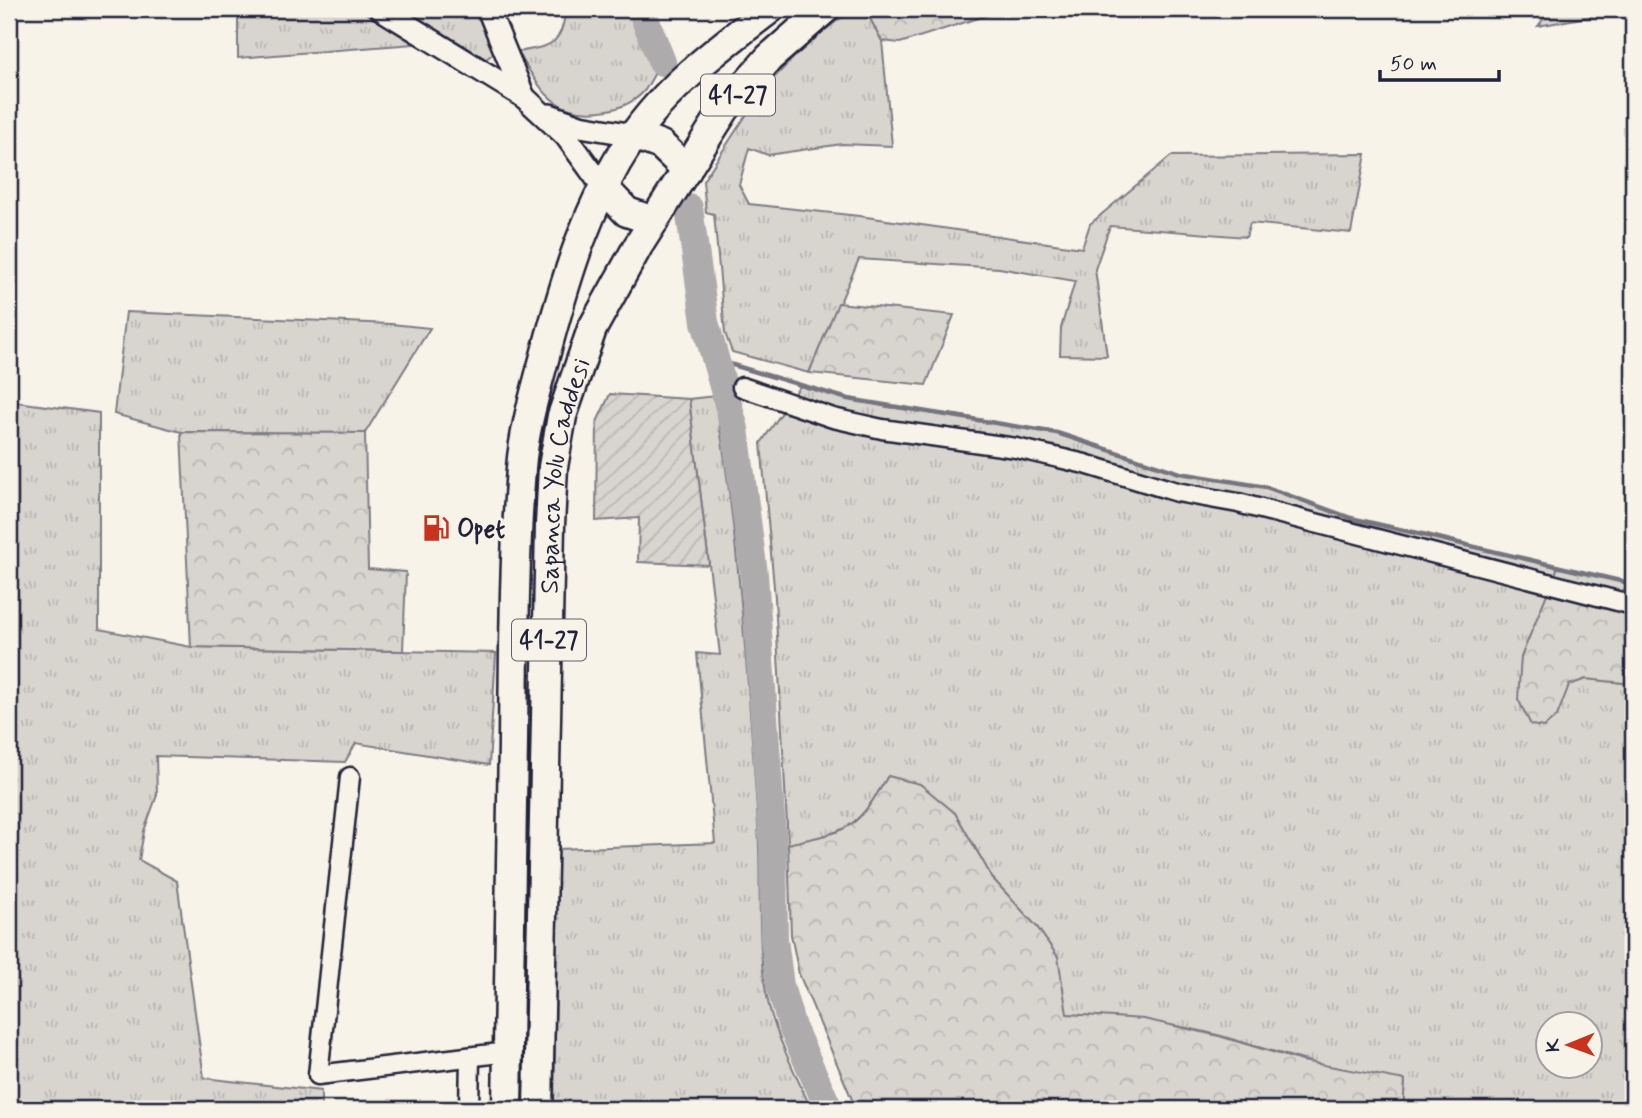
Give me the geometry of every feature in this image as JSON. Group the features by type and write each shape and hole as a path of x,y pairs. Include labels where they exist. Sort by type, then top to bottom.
{"highway":[{"name":"Sapanca Yolu Caddesi","path":"507,1109 515,616 521,466 535,393 566,275 585,222 634,135 704,62 770,9"},
{"name":"Sapanca Yolu Caddesi","path":"538,1109 553,467 562,416 575,371 592,329 654,221 725,109 769,58 825,9"},
{"path":"634,135 661,145 687,170"},
{"path":"603,187 627,212 654,221"}],"street":[{"path":"381,9 524,97 566,136 603,187"},
{"path":"488,9 524,97"},
{"path":"542,112 580,126 634,135"},
{"path":"742,387 833,418 882,429 1016,448 1073,461 1177,492 1238,503 1633,605"},
{"path":"350,777 318,1075 508,1052"},
{"path":"469,1109 470,1056"}],"green space":[{"path":"238,9 359,9 414,44 238,58"},
{"path":"404,9 477,9 494,53 486,59"},
{"path":"566,9 641,9 662,62 645,90 618,108 590,112 563,106 543,91 518,52 553,42 561,30"},
{"path":"853,9 865,9 882,41 892,146 842,144 768,155 749,148 739,185 749,204 859,216 1082,248 1090,224 1171,156 1366,154 1351,233 1250,223 1246,237 1110,226 1095,269 1107,356 1060,355 1061,328 1075,281 999,268 859,259 809,373 732,352 725,333 714,214 706,212 703,181 764,88 809,42"},
{"path":"865,9 1061,9 994,13 900,43 882,41"},
{"path":"1078,9 1159,9 1141,18"},
{"path":"1551,9 1633,9 1633,13 1614,12 1538,26"},
{"path":"838,303 954,315 926,385 809,373"},
{"path":"126,312 430,328 365,433 181,432 114,414"},
{"path":"800,386 887,407 957,415 1057,433 1180,473 1266,487 1351,518 1420,532 1558,567 1550,588 1557,716 1568,685 1586,679 1633,684 1633,1109 1403,1109 1405,1080 1335,1068 1183,1027 1066,1014 1057,956 1037,927 993,879 955,813 888,776 867,808 848,826 788,844 775,598 761,443"},
{"path":"610,394 689,399 709,565 638,562 639,518 596,521 597,422"},
{"path":"715,396 737,556 746,663 758,825 762,962 769,1006 777,1032 811,1109 554,1109 558,849 715,843 697,653 720,655 689,399"},
{"path":"9,401 99,413 99,629 191,647 496,653 489,765 356,743 345,762 156,756 157,795 144,831 139,860 177,881 204,1078 321,1091 321,1109 9,1109"},
{"path":"181,432 365,433 368,569 406,572 403,651 191,647"},
{"path":"1558,567 1633,584 1633,684 1586,679 1569,685 1557,716 1544,727 1531,725 1518,699 1521,657"},
{"path":"888,776 920,784 955,813 993,879 1037,927 1058,957 1067,1014 1144,1019 1219,1036 1302,1061 1405,1080 1403,1109 856,1109 799,974 791,935 788,844 849,826 867,808"}],"waterway":[{"path":"641,9 662,62"},
{"path":"689,208 705,322 735,429 754,574 773,846 774,939 780,986 792,1027 829,1109"},
{"path":"716,360 848,399 1057,433 1180,473 1266,487 1351,518 1633,584"}],"place":[{"name":"Opet","path":"436,528"}]}
